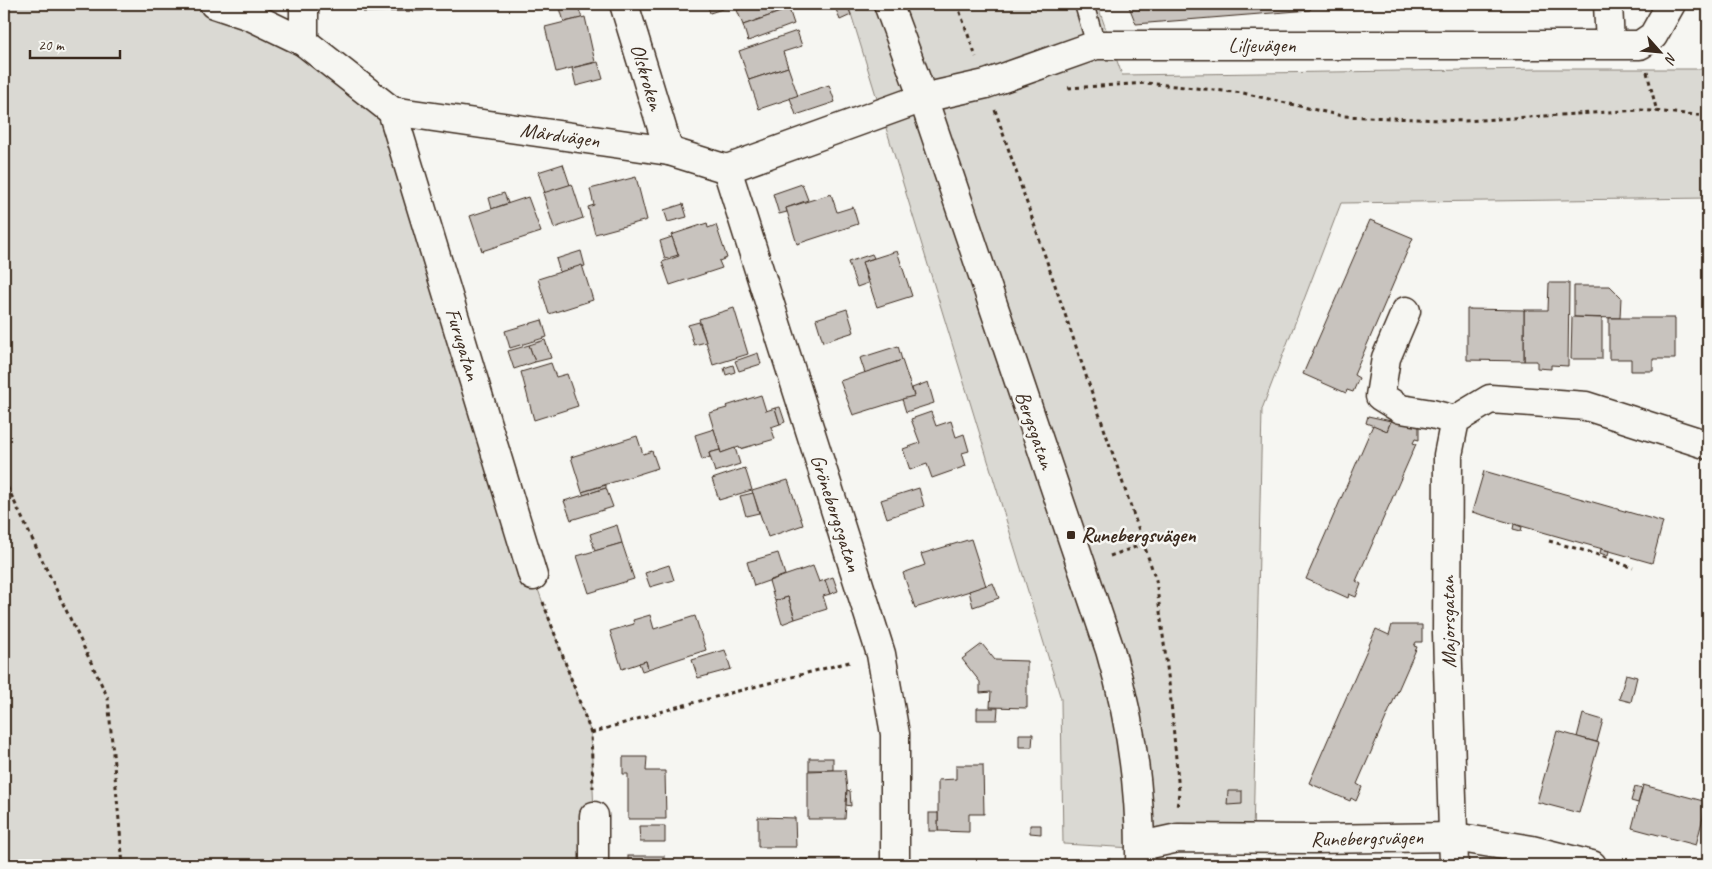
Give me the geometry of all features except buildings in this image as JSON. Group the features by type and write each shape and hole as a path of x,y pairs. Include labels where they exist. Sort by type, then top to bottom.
{"street":[{"name":"Mårdvägen","path":"214,4 250,16 304,42 392,111 669,151 727,169"},
{"path":"304,4 304,42"},
{"name":"Olskroken","path":"624,4 669,151"},
{"name":"Bergsgatan","path":"888,4 923,98 1118,678 1132,741 1138,788 1141,856"},
{"path":"1608,4 1610,44"},
{"path":"1640,45 1653,36 1671,4"},
{"name":"Liljevägen","path":"923,98 986,84 1096,45 1640,45"},
{"path":"727,169 923,98"},
{"name":"Furugatan","path":"392,111 533,576"},
{"name":"Gröneborgsgatan","path":"727,169 880,654 895,734 896,865"},
{"path":"1406,311 1386,358 1380,396 1401,410 1432,414 1455,420 1490,399 1586,406 1708,445"},
{"name":"Majorsgatan","path":"1454,865 1455,837 1447,633 1448,455 1455,420"},
{"path":"594,816 594,865"},
{"name":"Runebergsvägen","path":"1141,856 1178,838 1455,837 1531,858 1592,865"}],"lane":[{"path":"1084,4 1096,45"}],"path":[{"path":"957,4 1156,580 1170,691 1179,792 1177,817"},
{"path":"1640,45 1658,112"},
{"path":"1068,88 1146,83 1243,93 1342,116 1465,122 1641,110 1708,116"},
{"path":"4,480 108,698 124,865"},
{"path":"1549,541 1592,553 1633,568"},
{"path":"1110,556 1144,544"},
{"path":"533,576 591,733 594,816"},
{"path":"591,733 677,707 880,654"}],"shaded area":[{"path":"4,4 214,4 250,16 392,111 533,576 591,733 594,865 4,865"},
{"path":"848,4 1097,4 1122,75 1540,69 1708,69 1708,198 1341,203 1262,409 1253,838 1261,853 1063,844 1061,699"}],"place":[{"name":"Runebergsvägen","path":"1071,535"}]}
